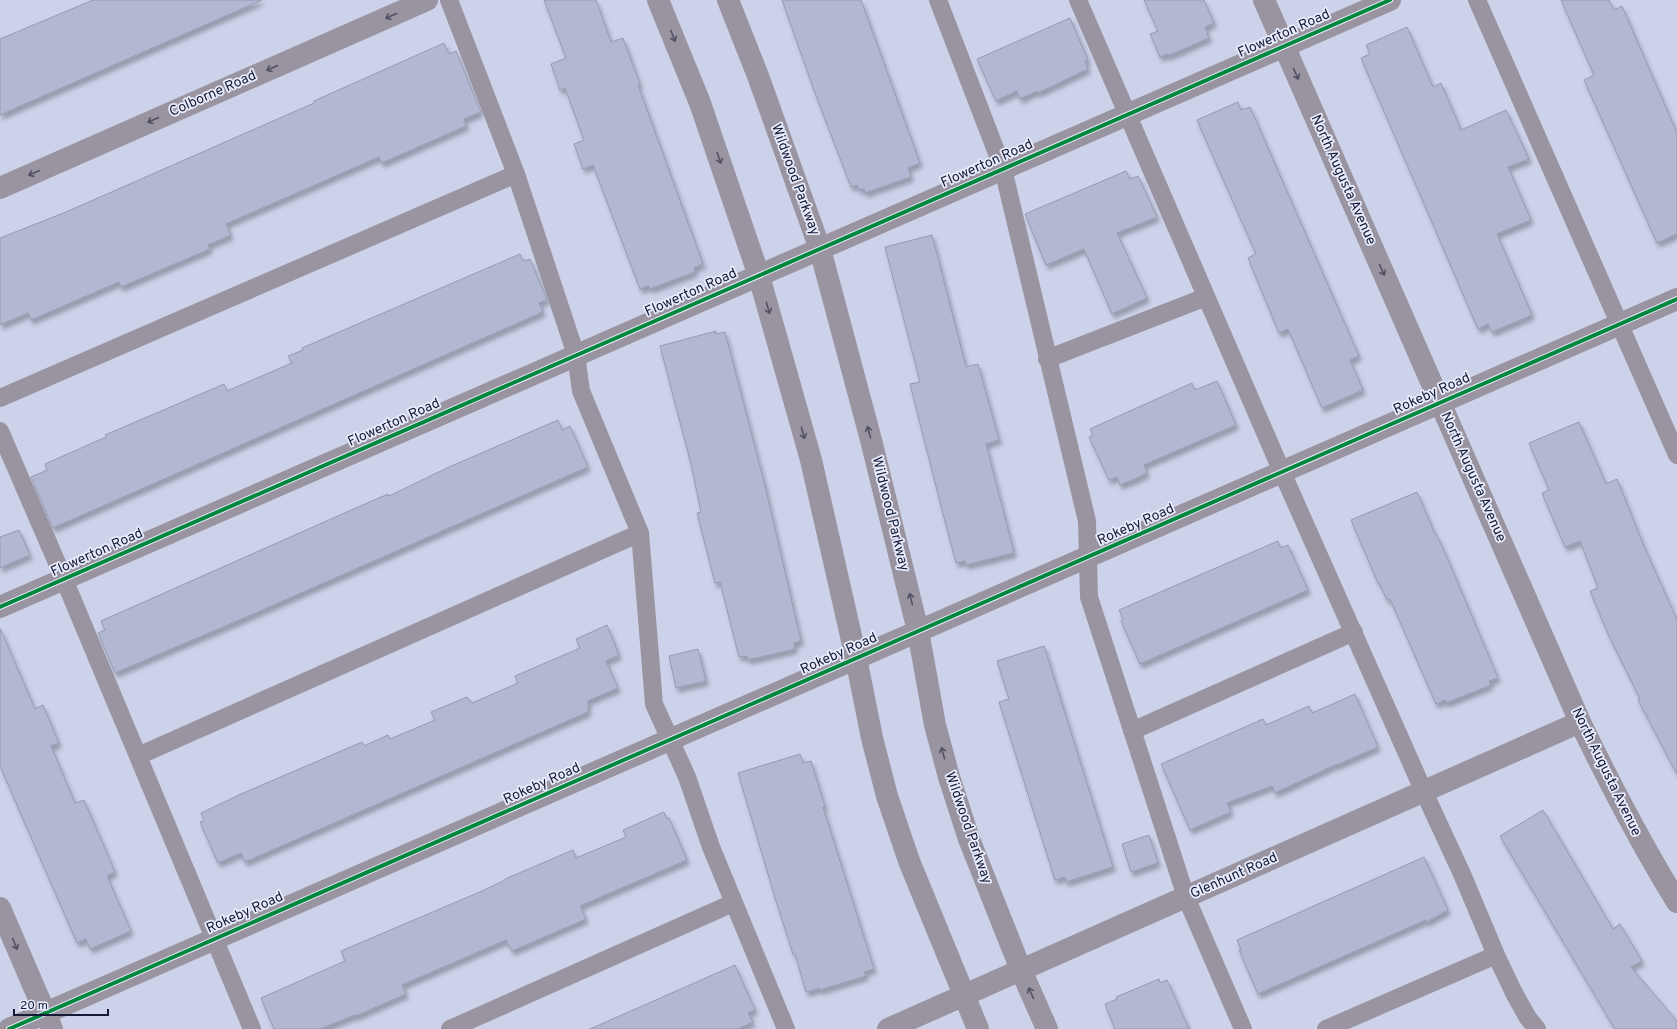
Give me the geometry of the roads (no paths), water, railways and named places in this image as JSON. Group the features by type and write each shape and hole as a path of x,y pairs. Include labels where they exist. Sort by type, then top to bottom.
{"street":[{"name":"Colborne Road","path":"0,188 427,0"},
{"path":"658,0 700,103 759,276 811,460 856,658 872,738 888,796 909,861 978,1029"},
{"name":"Wildwood Parkway","path":"728,0 758,76 820,249 871,440 918,631 935,724 949,777 969,839 1021,970 1047,1029"},
{"name":"North Augusta Avenue","path":"1264,0 1580,722 1622,808 1651,860 1677,902"},
{"name":"Flowerton Road","path":"0,607 1390,0"},
{"name":"Rokeby Road","path":"9,1029 49,1021 213,939 1088,558 1677,299"},
{"name":"Glenhunt Road","path":"888,1029 1580,722"},
{"path":"0,908 49,1021"}],"lane":[{"path":"449,0 516,174 576,355 581,390 640,533 654,704 687,777 711,847 786,1029"},
{"path":"938,0 1003,169 1047,359 1087,521 1089,597 1186,897 1243,1029"},
{"path":"1078,0 1282,472 1462,874 1496,955 1514,993 1528,1018 1537,1029"},
{"path":"1478,0 1618,324 1677,455"},
{"path":"0,398 516,174"},
{"path":"1047,359 1206,297"},
{"path":"0,430 64,579 213,939 252,1029"},
{"path":"138,756 640,533"},
{"path":"1132,731 1354,632"},
{"path":"450,1029 733,903"},
{"path":"1326,1029 1496,955"}]}
